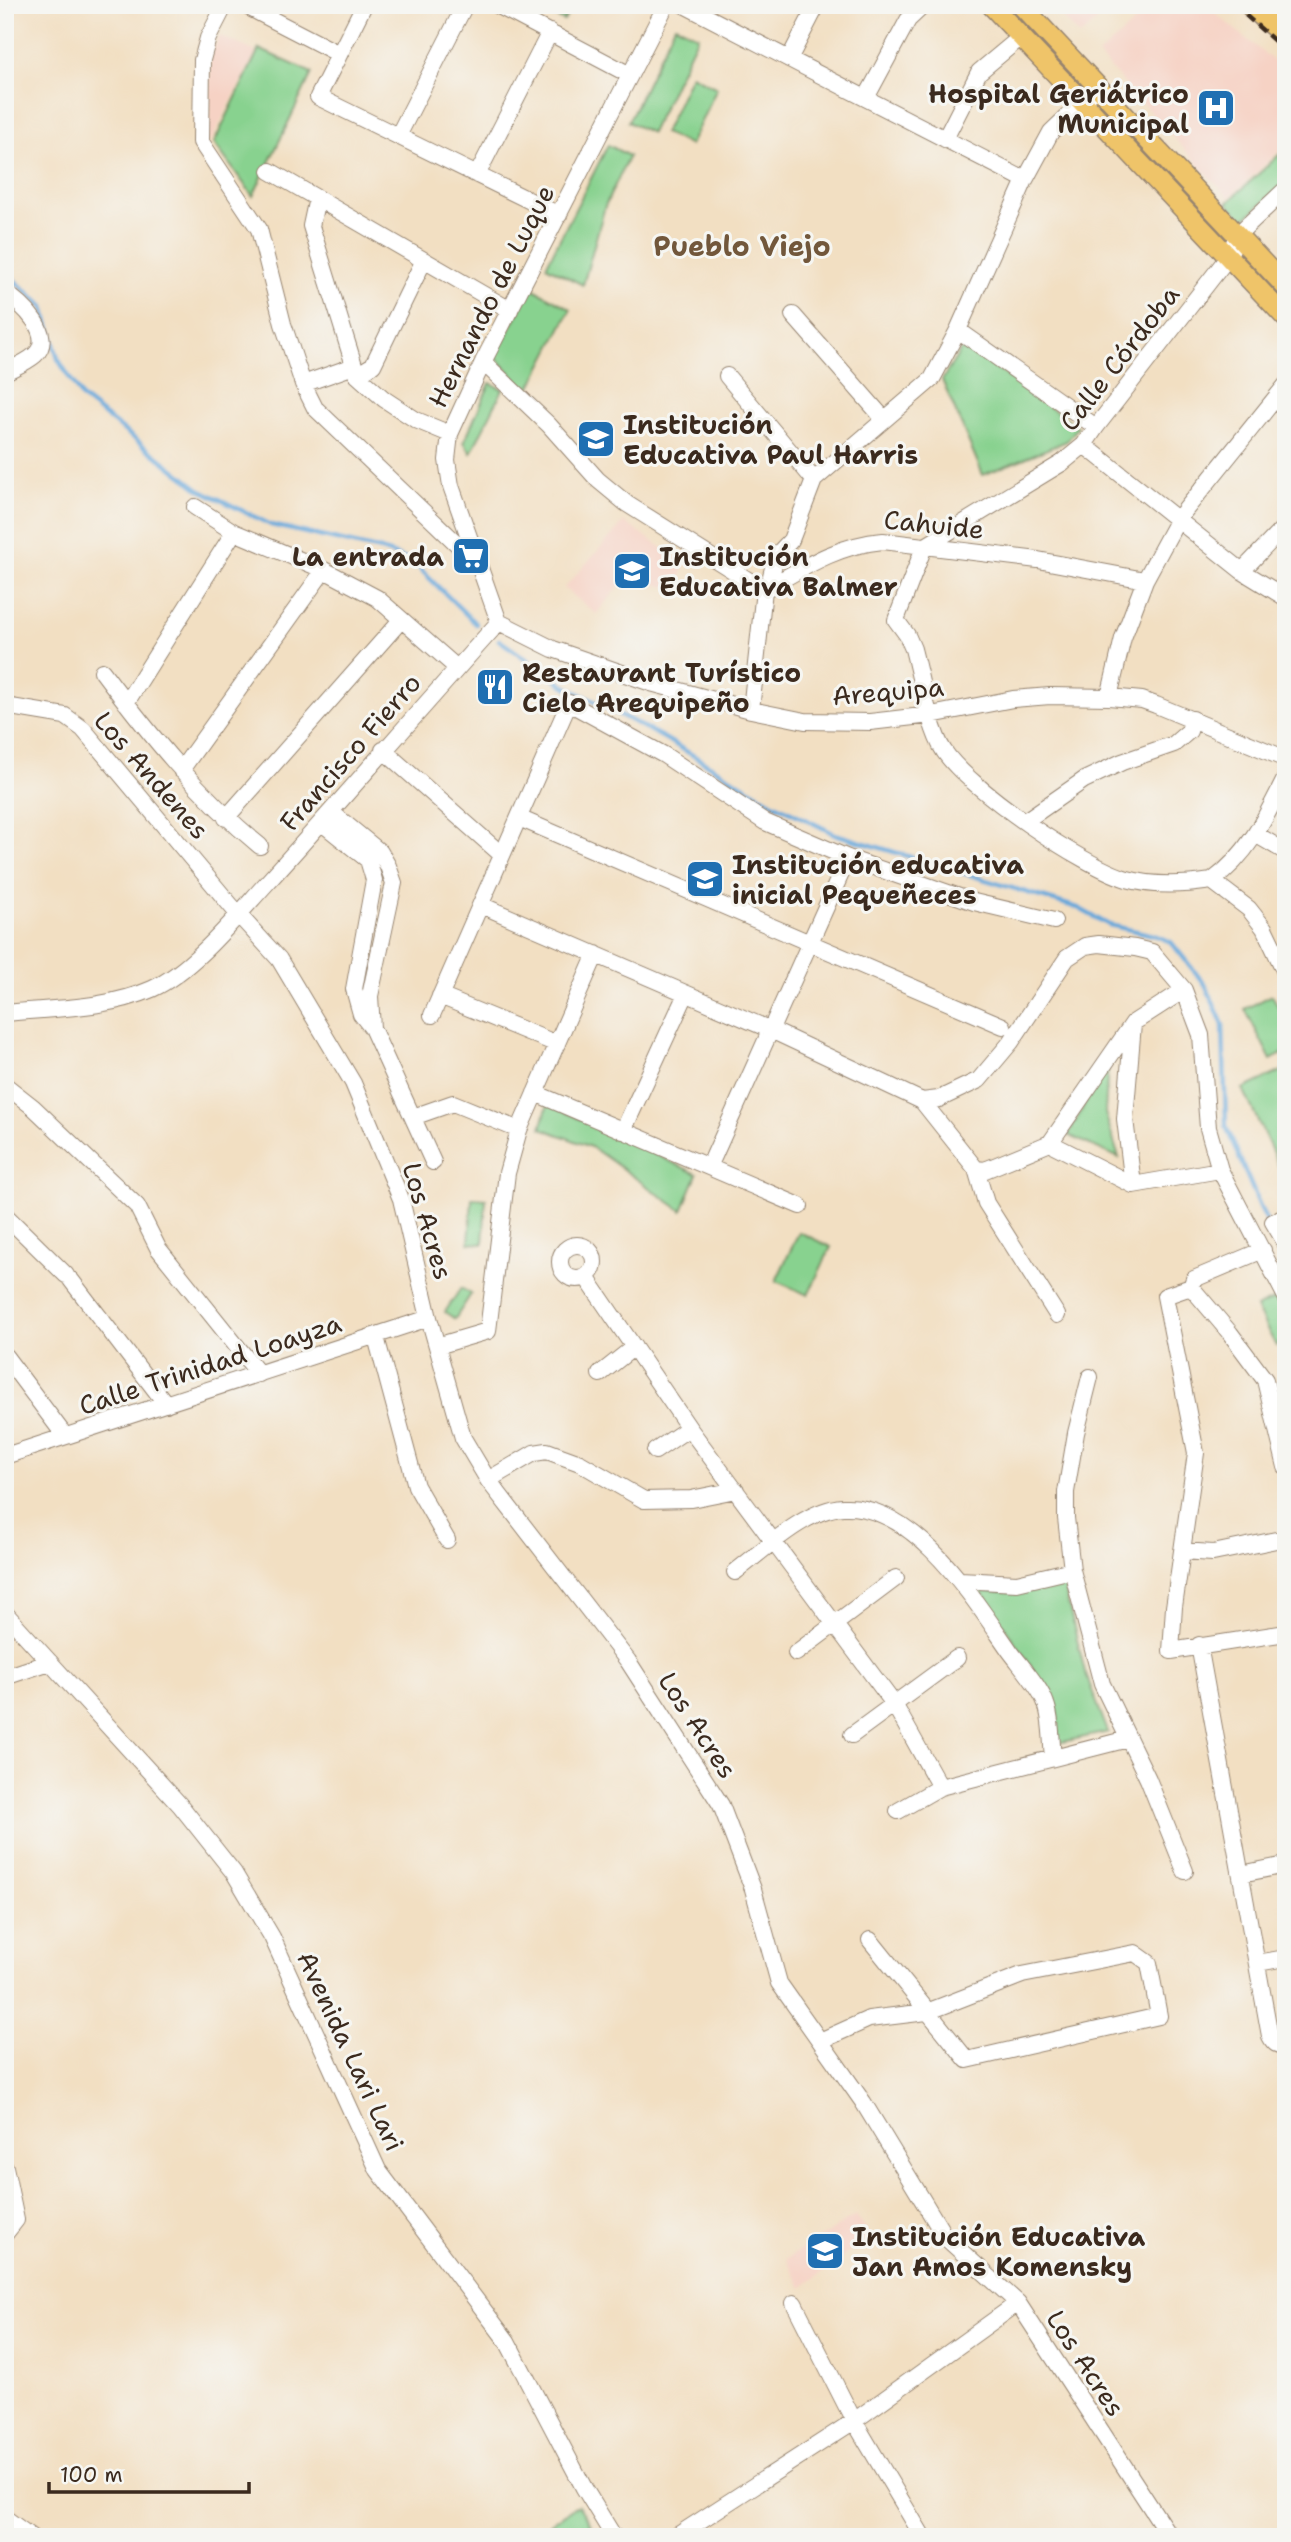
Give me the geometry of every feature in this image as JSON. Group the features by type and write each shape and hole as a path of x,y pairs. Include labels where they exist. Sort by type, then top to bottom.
{"main road":[{"path":"991,5 1286,318"},
{"path":"1021,5 1286,287"},
{"path":"1262,8 1286,18"},
{"path":"1262,8 1286,38"},
{"path":"1125,148 1142,132"}],"street":[{"path":"225,5 208,38 202,60 201,142 259,229 303,384 315,408 477,562"},
{"path":"244,5 339,54"},
{"path":"363,5 318,97 559,215"},
{"path":"398,136 465,5"},
{"path":"497,5 630,75"},
{"name":"Hernando de Luque","path":"499,622 452,486 447,460 450,434 483,362 666,5"},
{"path":"684,5 1025,180"},
{"path":"789,59 817,5"},
{"path":"866,98 908,20 924,5"},
{"path":"477,175 550,32"},
{"path":"945,139 979,72 1021,37"},
{"path":"751,710 766,589 776,556 791,540 814,480 932,379 958,330 1025,180 1051,132 1097,87"},
{"path":"270,170 510,310"},
{"name":"Calle Córdoba","path":"924,547 1062,463 1084,445 1229,256 1237,235 1286,189"},
{"path":"317,198 311,226 356,371 384,400 416,420 450,434"},
{"path":"303,384 373,365 424,260"},
{"path":"5,293 23,308 39,328 42,337 41,347 36,354 5,372"},
{"path":"793,315 884,419"},
{"path":"958,330 1096,426"},
{"path":"483,362 549,425 598,480 627,504 766,589"},
{"path":"727,376 814,480"},
{"path":"1109,698 1123,638 1145,580 1178,519 1286,385"},
{"path":"1084,445 1242,571 1286,598"},
{"path":"195,507 234,532 324,570 377,598 457,668"},
{"path":"1242,571 1286,525"},
{"path":"125,703 234,532"},
{"name":"Cahuide","path":"766,589 807,564 844,548 883,541 902,541 924,547 1038,560 1145,580"},
{"path":"924,547 896,621 907,635 913,649 937,738 954,764 968,779 1025,821 1091,862 1130,880 1178,886 1212,881 1230,868 1257,835 1286,777"},
{"path":"181,770 324,570"},
{"path":"226,818 401,620"},
{"name":"Arequipa","path":"499,622 553,649 651,683 751,710 805,721 870,722 931,715 1013,699 1050,696 1142,700 1286,759"},
{"name":"Francisco Fierro","path":"5,1013 103,1004 153,989 192,962 326,818 383,750 499,622"},
{"path":"102,671 181,770 226,818 260,846"},
{"path":"432,1015 569,703 664,755 765,822 848,858 974,902 1054,921"},
{"name":"Los Andenes","path":"5,706 65,716 83,729 238,914"},
{"path":"1025,821 1084,780 1122,762 1174,744 1189,730 1193,719"},
{"path":"383,750 502,855"},
{"path":"326,818 380,852 394,883 370,996 372,1028 433,1163"},
{"path":"519,818 1003,1026"},
{"path":"1257,835 1286,852"},
{"path":"709,1167 848,858"},
{"path":"1212,881 1249,909 1264,928 1286,974"},
{"path":"481,905 771,1030 922,1101 976,1169 986,1203 1057,1315"},
{"name":"Los Acres","path":"238,914 279,959 353,1083 401,1199 429,1318 463,1438 488,1480 628,1661 721,1805 753,1889 779,1983 863,2102 945,2237 1018,2303 1170,2537"},
{"path":"922,1101 939,1099 979,1080 1011,1042 1067,958 1085,946 1099,944 1152,952 1184,990 1201,1035 1208,1128 1220,1170 1286,1297"},
{"path":"437,1346 488,1331 507,1173 519,1130 596,954"},
{"path":"976,1169 985,1170 1050,1143 1133,1023 1184,990"},
{"path":"623,1131 687,994"},
{"path":"440,996 556,1044"},
{"path":"1133,1023 1125,1119 1133,1185"},
{"path":"5,1085 33,1107 137,1206 158,1248 259,1374"},
{"path":"535,1093 800,1206"},
{"path":"413,1117 453,1102 519,1130"},
{"path":"1050,1143 1133,1185 1220,1170"},
{"path":"5,1215 68,1278 166,1404"},
{"path":"1286,1217 1273,1222 1286,1244"},
{"path":"1191,1287 1194,1279 1263,1250"},
{"path":"586,1277 690,1428 894,1704 940,1787"},
{"path":"1191,1287 1265,1380 1286,1467"},
{"path":"1191,1287 1165,1296 1196,1453 1174,1608 1171,1651 1286,1633"},
{"name":"Calle Trinidad Loayza","path":"5,1456 429,1318"},
{"path":"376,1337 416,1486 447,1540"},
{"path":"600,1374 634,1347"},
{"path":"5,1356 65,1436"},
{"path":"1090,1377 1076,1433 1066,1492 1072,1570 1102,1684 1148,1779 1185,1871"},
{"path":"655,1451 690,1428"},
{"path":"488,1480 534,1453 547,1451 580,1462 643,1500 691,1499 736,1490"},
{"path":"735,1572 815,1514 842,1507 863,1508 887,1516 913,1535 960,1580 1046,1704 1053,1757"},
{"path":"1182,1551 1213,1553 1286,1538"},
{"path":"960,1580 1017,1583 1072,1570"},
{"path":"796,1653 896,1578"},
{"name":"Avenida Lari Lari","path":"5,1613 180,1805 234,1873 272,1937 378,2170 507,2341 584,2488 614,2537"},
{"path":"1199,1645 1270,2036 1278,2046 1286,2045"},
{"path":"852,1735 957,1658"},
{"path":"5,1676 50,1662"},
{"path":"898,1811 940,1787 1128,1739"},
{"path":"1241,1874 1286,1865"},
{"path":"820,2041 869,2019 927,2012 1022,1975 1135,1953 1149,1963 1159,2016 967,2060 927,2012 870,1940"},
{"path":"1257,1963 1286,1958"},
{"path":"5,2167 16,2220 5,2234"},
{"path":"794,2303 854,2421 923,2537"},
{"path":"675,2537 854,2421 1018,2303"},
{"path":"5,2518 31,2537"}],"shaded area":[{"path":"1051,5 1114,5 1080,36"},
{"name":"Hospital Geriátrico Municipal","path":"1154,5 1205,5 1286,71 1286,145 1229,198 1098,55"},
{"path":"220,36 256,52 210,143 206,135 210,119 210,56"},
{"name":"Institución Educativa Balmer","path":"624,522 685,563 678,589 626,578 596,614 564,588"},
{"name":"Institución Educativa Jan Amos Komensky","path":"856,2215 870,2236 802,2288 786,2259"}],"green space":[{"path":"529,5 573,5 564,21"},
{"path":"675,25 698,36 651,133 628,122"},
{"path":"259,49 312,73 253,196 214,143"},
{"path":"691,75 717,88 690,145 664,133"},
{"path":"608,145 629,156 605,206 583,285 546,266"},
{"path":"1280,154 1286,161 1286,182 1243,220 1227,203"},
{"path":"532,288 571,309 528,392 495,356"},
{"path":"964,345 1078,427 1067,441 983,475 942,380"},
{"path":"490,383 503,389 471,453 464,442"},
{"path":"1272,995 1286,1021 1286,1052 1271,1060 1245,1009"},
{"path":"1108,1062 1105,1113 1119,1158 1068,1135"},
{"path":"1286,1069 1286,1181 1243,1089"},
{"path":"548,1104 697,1174 682,1211 593,1148 541,1128"},
{"path":"472,1198 486,1199 483,1244 469,1243"},
{"path":"799,1232 831,1247 808,1295 776,1281"},
{"path":"461,1288 471,1294 455,1319 445,1312"},
{"path":"1279,1297 1286,1310 1286,1340 1276,1346 1256,1308"},
{"path":"1063,1583 1085,1672 1108,1732 1058,1743 1057,1705 980,1590 1015,1593"},
{"path":"578,2505 591,2525 574,2537 542,2537 539,2532"}],"waterway":[{"path":"5,272 44,307 58,359 82,398 199,489 271,525 381,550 412,561 476,624"},
{"path":"499,640 565,686 664,738 771,802 835,834 1078,908 1109,925 1154,935 1171,942 1206,986 1223,1025 1226,1126 1267,1223"},
{"path":"1277,1243 1286,1261"}],"railway":[{"path":"1234,5 1286,51"}],"place":[{"name":"Hospital Geriátrico Municipal","path":"1216,108"},
{"name":"Institución Educativa Paul Harris","path":"596,439"},
{"name":"La entrada","path":"471,556"},
{"name":"Institución Educativa Balmer","path":"632,571"},
{"name":"Restaurant Turístico Cielo Arequipeño","path":"495,687"},
{"name":"Institución educativa inicial Pequeñeces","path":"705,879"},
{"name":"Institución Educativa Jan Amos Komensky","path":"825,2251"}],"district":[{"name":"Pueblo Viejo","path":"742,246"}]}
